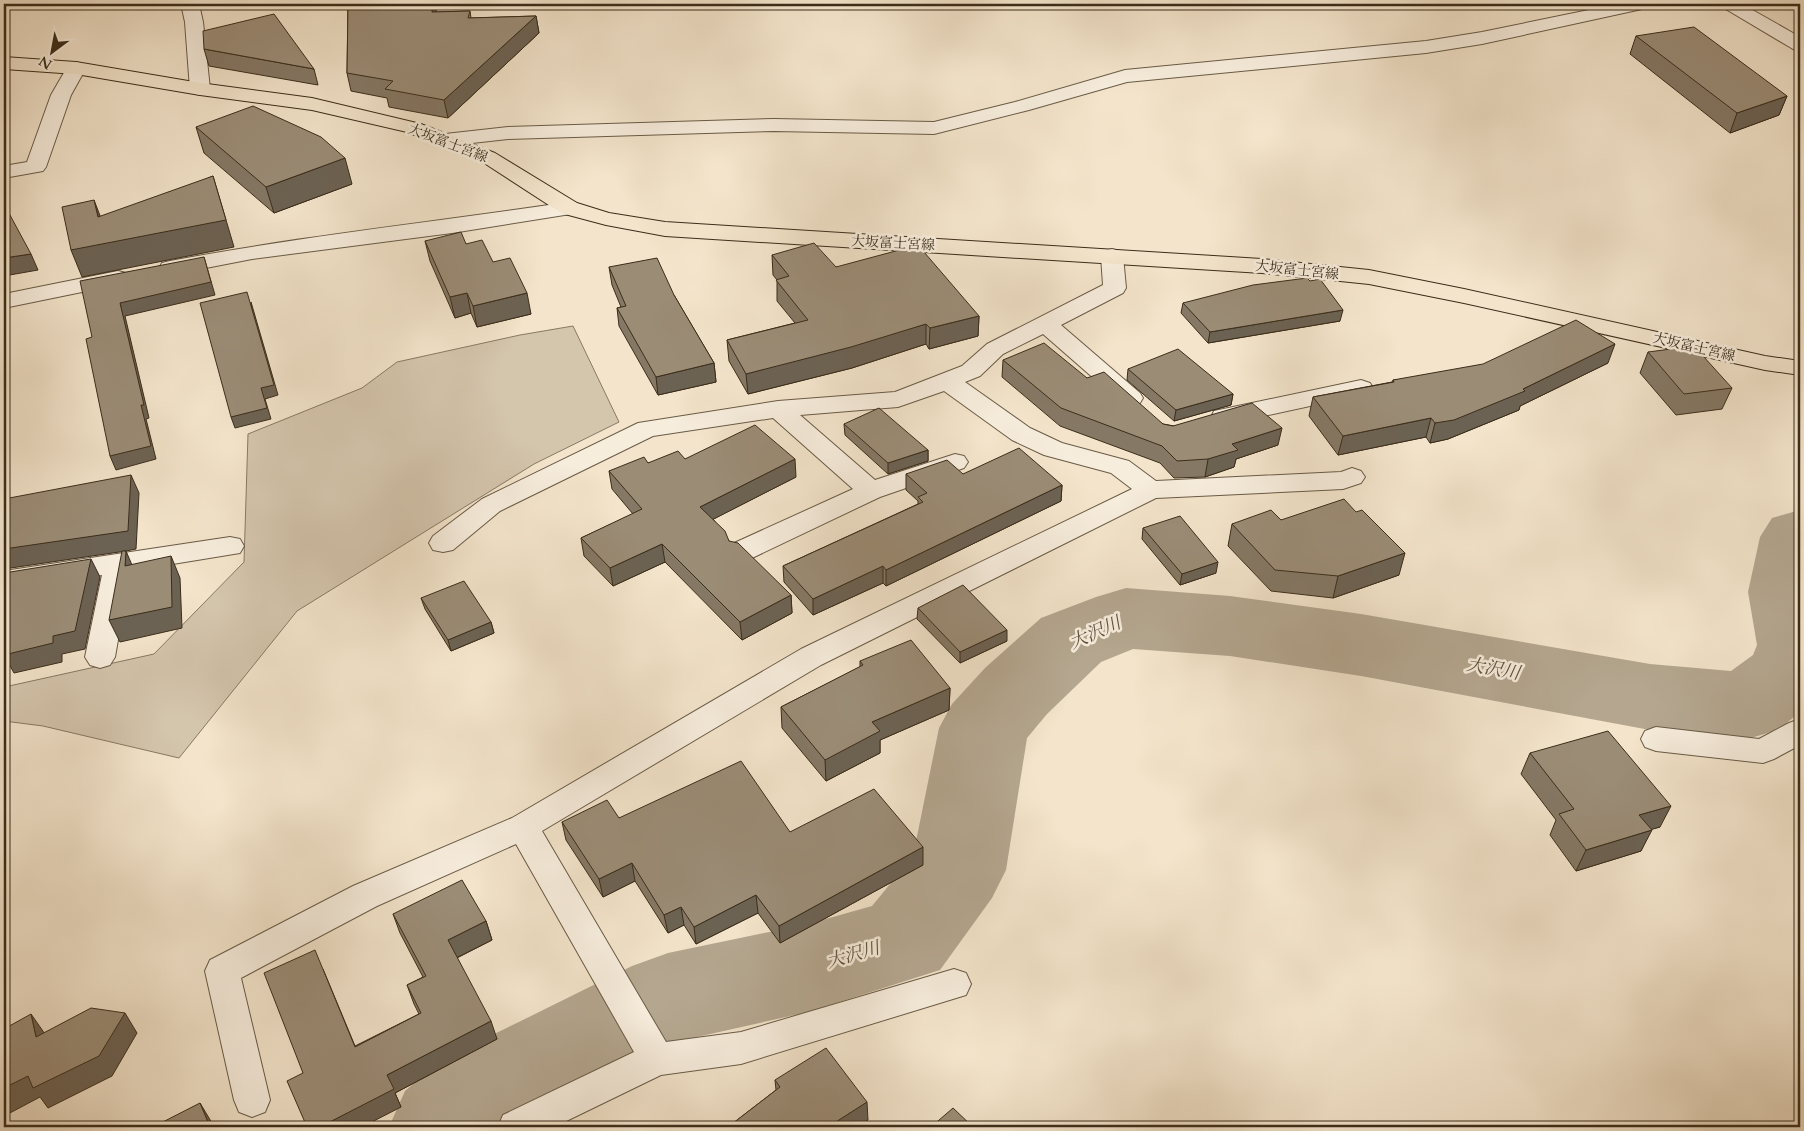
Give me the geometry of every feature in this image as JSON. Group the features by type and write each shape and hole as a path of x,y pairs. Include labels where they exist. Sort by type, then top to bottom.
{"main road":[{"name":"大坂富士宮線","path":"4,63 76,68 200,89 312,104 414,128 488,157 568,208 606,218 665,229 1262,266 1369,277 1464,296 1765,363 1800,368"}],"street":[{"path":"190,4 194,22 200,89"},
{"path":"445,140 508,133 600,129 774,125 934,128 1022,106 1125,76 1426,47 1482,38 1642,4"},
{"path":"1730,4 1800,46"},
{"path":"4,172 36,167 61,95 76,68"},
{"path":"4,301 252,252 452,226 568,208"},
{"path":"443,543 491,505 647,429 778,409 898,399 971,371 995,349 1115,288 1112,256"},
{"path":"1046,324 1148,414"},
{"path":"947,381 1021,434 1053,449 1120,467 1151,490"},
{"path":"1198,425 1246,411 1361,388"},
{"path":"778,409 871,491"},
{"path":"742,551 871,491 955,462"},
{"path":"252,1100 222,971 365,896 523,828 811,657 1151,490 1343,480 1352,477"},
{"path":"4,581 230,546"},
{"path":"100,656 118,564"},
{"path":"1656,739 1762,751 1800,731"},
{"path":"523,828 617,987 652,1051"},
{"path":"516,1127 652,1051 741,1048 954,984"}],"shaded area":[{"path":"573,326 619,422 534,464 297,611 179,758 43,726 4,721 4,692 9,686 154,654 244,562 248,434 362,388 397,362 520,335"}],"building":[{"path":"348,4 432,4 432,12 470,11 468,18 536,16 444,100 385,89 393,81 347,73"},
{"path":"274,14 314,69 204,49 203,31"},
{"path":"1694,27 1787,96 1737,113 1636,36"},
{"path":"253,106 321,137 345,158 266,187 196,127"},
{"path":"213,176 226,220 71,250 62,207 94,200 98,217"},
{"path":"4,204 31,254 4,258"},
{"path":"461,232 466,244 482,240 493,262 510,258 527,293 473,306 467,293 450,297 425,241"},
{"path":"814,243 836,267 918,245 979,316 930,328 926,324 851,347 746,374 727,340 808,320 776,280 789,276 772,255"},
{"path":"204,257 211,282 120,303 144,405 141,405 151,446 110,456 86,339 92,337 80,281"},
{"path":"657,258 674,295 714,363 656,377 617,308 626,306 609,267"},
{"path":"1307,278 1310,281 1320,279 1343,310 1210,332 1183,303 1253,285"},
{"path":"247,292 274,385 261,388 267,408 231,417 200,303"},
{"path":"1576,320 1615,344 1523,389 1525,391 1454,420 1435,423 1431,418 1343,436 1313,397 1483,364"},
{"path":"1044,343 1087,378 1104,372 1163,424 1173,426 1252,403 1282,428 1232,444 1238,450 1208,459 1177,461 1162,446 1061,408 1003,360"},
{"path":"1694,346 1732,388 1684,394 1648,352"},
{"path":"1178,349 1233,394 1176,410 1128,369"},
{"path":"879,408 928,450 888,463 844,424"},
{"path":"755,425 795,459 700,507 725,531 729,541 738,543 791,595 740,622 662,544 610,568 581,538 642,509 609,471 644,457 648,463 678,451 685,459"},
{"path":"1019,448 1062,485 886,570 883,566 813,599 783,566 923,502 918,497 927,493 906,474 947,460 963,474"},
{"path":"131,475 128,531 4,549 4,499"},
{"path":"1344,499 1356,512 1362,510 1405,553 1338,576 1275,570 1232,524 1271,510 1281,520"},
{"path":"1180,516 1218,562 1182,574 1143,528"},
{"path":"122,551 126,551 125,566 171,556 172,607 109,620"},
{"path":"91,559 75,631 53,636 53,643 4,655 4,573"},
{"path":"464,581 491,622 448,640 421,598"},
{"path":"963,585 1007,630 960,652 918,608"},
{"path":"911,640 950,688 872,722 880,731 825,760 781,707 863,665 860,661"},
{"path":"1608,731 1671,806 1639,815 1652,830 1586,850 1559,814 1574,809 1530,753"},
{"path":"741,761 790,832 874,789 923,847 779,926 756,895 694,927 681,907 664,915 632,863 599,879 562,822 607,800 619,818"},
{"path":"462,880 486,921 448,940 491,1021 387,1075 394,1089 320,1127 307,1127 287,1081 303,1073 264,973 315,950 355,1047 421,1013 407,985 426,976 393,914"},
{"path":"91,1008 125,1013 99,1056 33,1088 28,1076 4,1088 4,1029 31,1014 36,1037"},
{"path":"826,1048 867,1102 828,1127 728,1127 780,1087 775,1080"},
{"path":"200,1103 210,1127 153,1127"},
{"path":"953,1108 973,1127 931,1127"}],"waterway":[{"name":"大沢川","path":"444,1127 478,1096 668,998 808,968 905,940 958,870 984,728 1016,691 1071,640 1126,618 1230,626 1361,645 1650,697 1747,706 1787,675 1800,645 1789,592 1800,537"}]}
